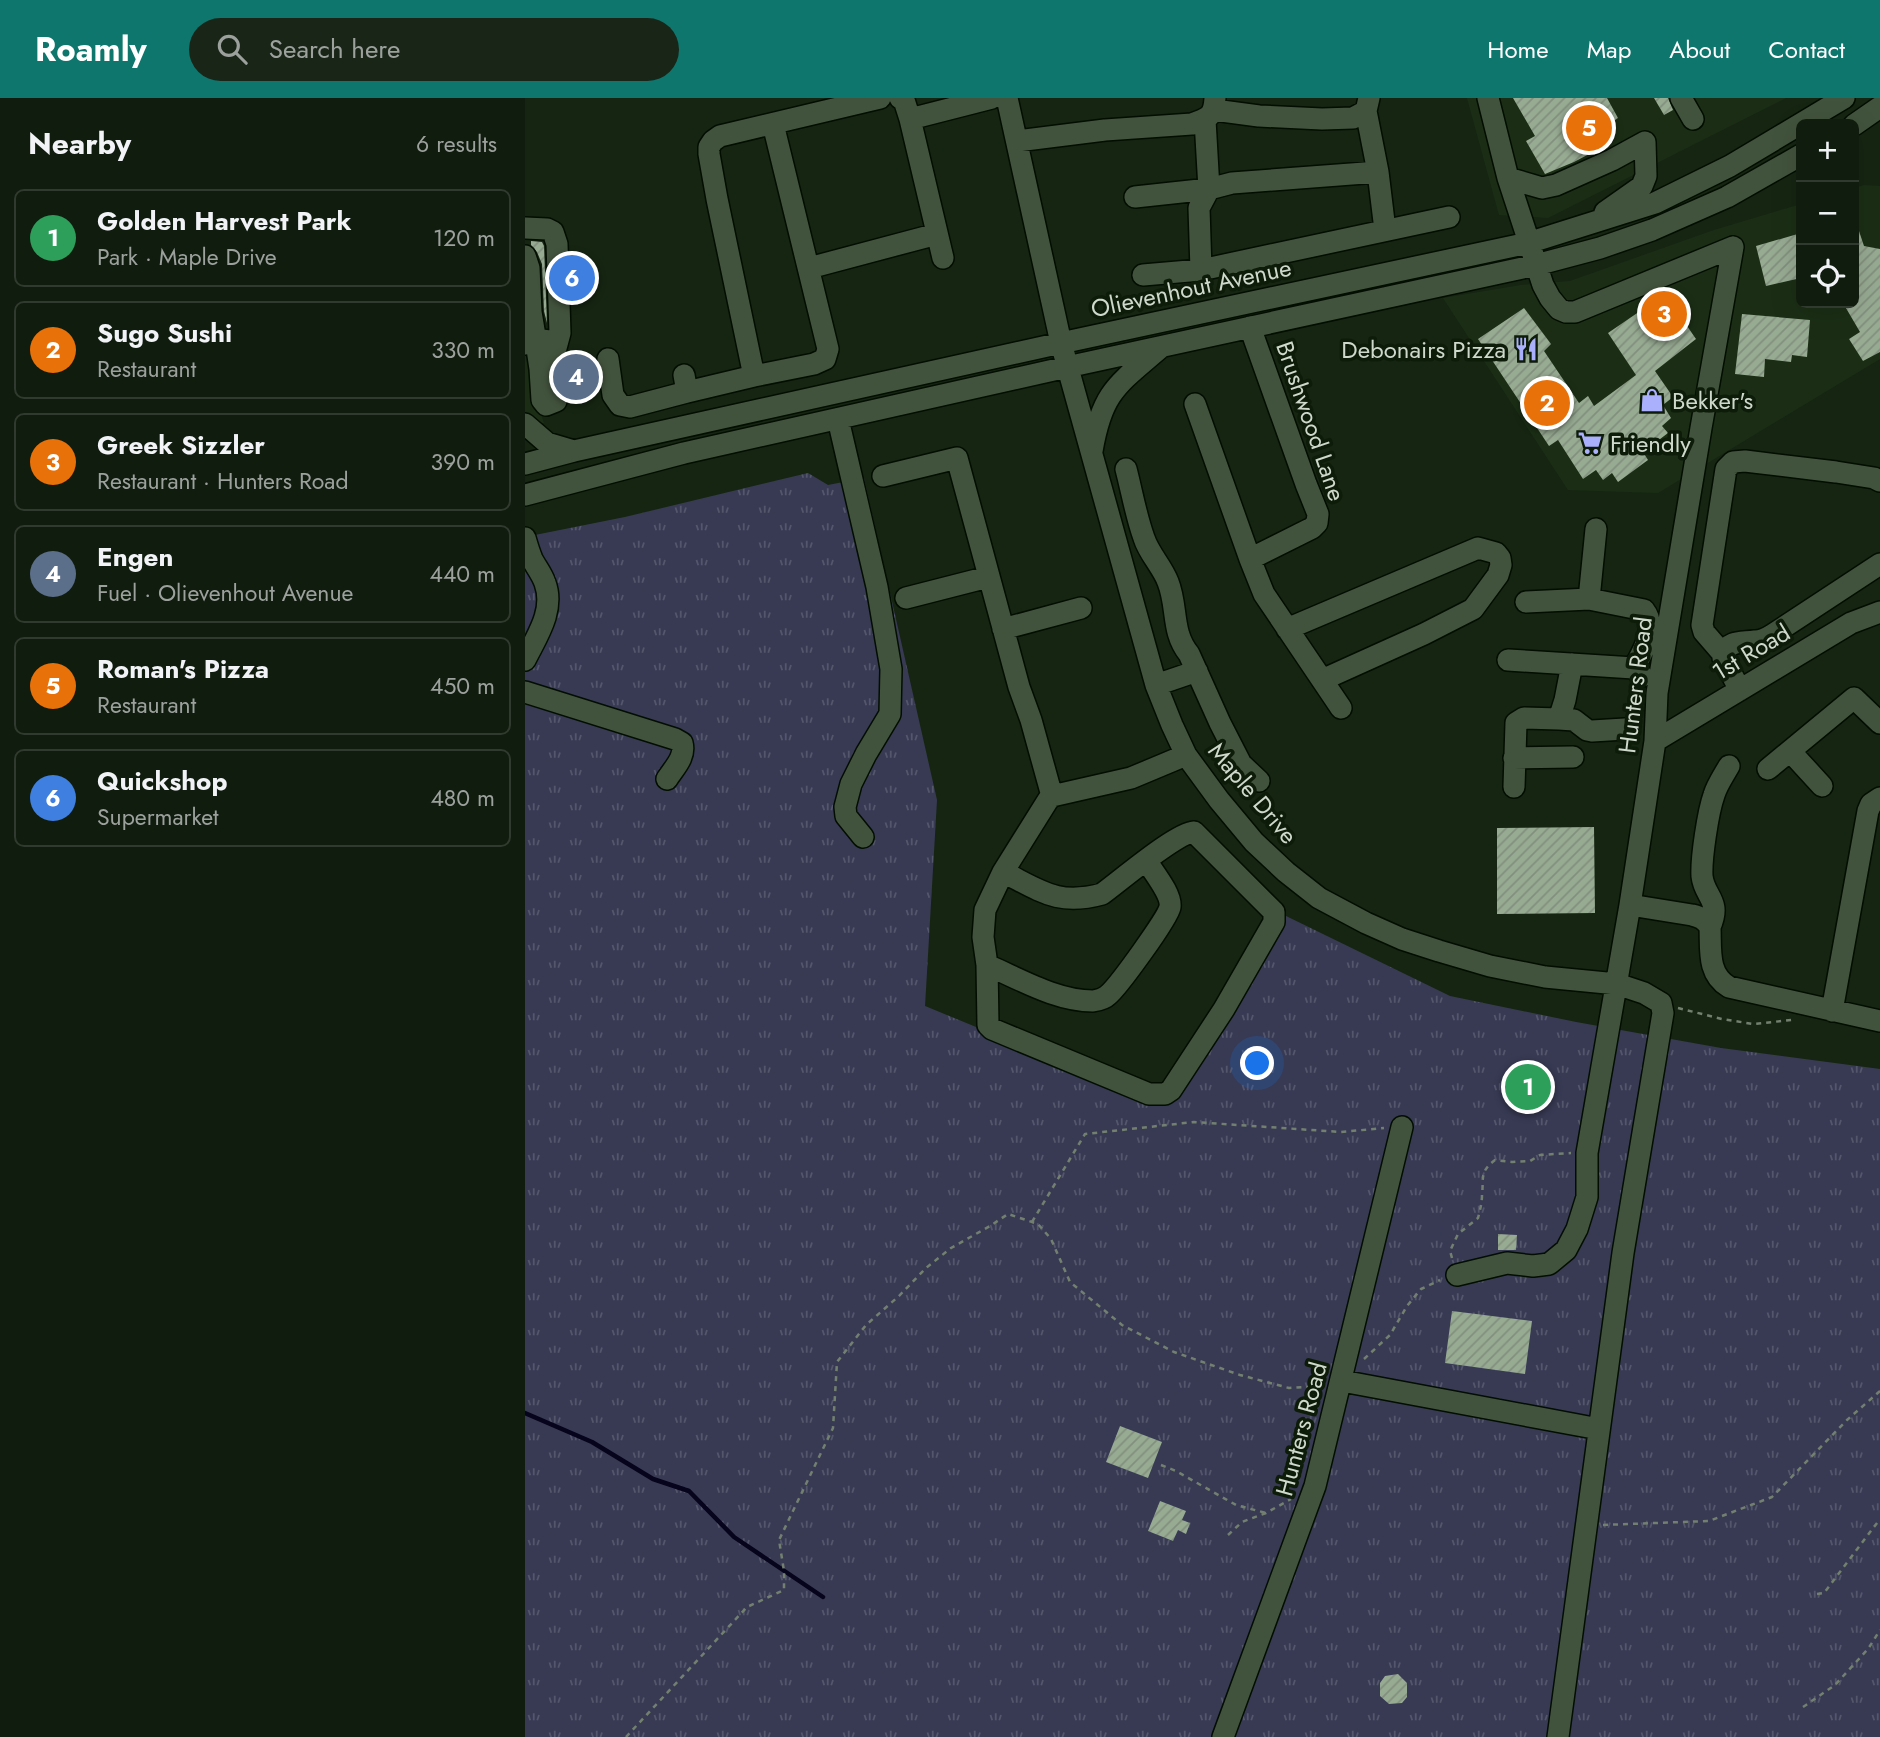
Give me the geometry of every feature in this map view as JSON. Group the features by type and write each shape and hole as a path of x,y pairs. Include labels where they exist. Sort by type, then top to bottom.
{"street":[{"path":"754,376 717,199 709,147 712,141 720,136 880,98"},
{"path":"899,98 904,100 910,119 943,258"},
{"path":"910,119 992,98"},
{"name":"Maple Drive","path":"1007,98 1067,367 1156,685 1186,755 1219,800 1286,872 1319,898 1366,923 1402,939 1490,966 1545,977 1617,984"},
{"path":"1488,98 1508,178 1536,265"},
{"path":"1681,98 1693,119"},
{"name":"Olievenhout Avenue","path":"525,464 1061,343 1528,243 1655,203 1730,166 1844,98"},
{"path":"1017,141 1105,130 1192,124 1211,109 1259,116 1322,119 1353,118 1368,105"},
{"path":"1368,105 1385,230"},
{"path":"1859,122 1880,107"},
{"path":"1201,270 1199,208 1209,189 1211,109"},
{"path":"608,359 614,395 620,405 630,407 685,383 754,376 814,364 825,359 828,349 773,124"},
{"path":"1508,178 1542,188 1556,185 1645,142 1646,176 1642,186 1583,227"},
{"name":"Olievenhout Avenue","path":"525,495 684,453 1536,265 1600,248 1652,230 1727,197 1796,158"},
{"path":"1135,197 1209,189 1232,183 1378,172"},
{"path":"1143,275 1201,270 1449,217"},
{"path":"525,228 547,229 553,232 557,244 560,332 539,345 531,312 529,268 525,256"},
{"path":"809,268 937,234"},
{"name":"Hunters Road","path":"1457,1275 1507,1263 1533,1266 1549,1264 1566,1250 1577,1229 1587,1197 1587,1153 1655,741 1657,693 1733,247 1575,312 1559,309 1550,298 1536,265"},
{"name":"Brushwood Lane","path":"1250,327 1318,514 1317,523 1312,528 1250,559"},
{"path":"1091,454 1100,412 1108,397 1118,384 1162,346"},
{"path":"1195,404 1265,594 1341,708"},
{"path":"838,419 877,587 891,669 890,714 860,764 845,807 846,816 863,836"},
{"path":"525,424 547,443 574,451"},
{"path":"883,476 957,457 1019,687 1052,796"},
{"path":"1740,690 1723,654 1704,632 1702,618 1726,469 1738,461 1745,461 1836,472 1880,481"},
{"path":"1126,469 1144,541 1159,562 1169,583 1181,645 1189,654 1241,764 1259,781"},
{"path":"1589,600 1596,529"},
{"path":"525,538 545,580 548,595 548,609 525,660"},
{"path":"1287,629 1478,548 1496,553 1500,558 1498,575 1473,609 1322,680"},
{"path":"1723,654 1732,643 1756,641 1772,635 1880,564"},
{"path":"906,598 989,577"},
{"path":"1526,602 1589,600 1644,610 1650,622 1647,642 1634,668"},
{"path":"1003,629 1081,608"},
{"name":"1st Road","path":"1655,741 1851,623 1879,613"},
{"path":"1508,660 1634,668 1657,693"},
{"path":"1559,719 1572,664"},
{"path":"1156,685 1197,671"},
{"path":"525,692 682,743 684,750 680,761 667,779"},
{"path":"1768,769 1854,698 1880,723"},
{"path":"1514,787 1516,723 1520,720 1559,719 1578,722 1593,732 1625,729"},
{"path":"1790,751 1822,786"},
{"path":"1003,872 1053,897 1085,898 1102,894 1146,860 1194,832 1274,912 1275,917 1224,1009 1171,1090 1165,1094 1149,1094 988,1025 983,920 989,899 1003,872 1052,796 1131,778 1186,755"},
{"path":"1514,758 1573,757"},
{"path":"1729,765 1714,795 1704,848 1702,878 1714,903 1714,918 1710,927 1714,973 1729,987 1880,1021"},
{"path":"1832,1011 1868,811 1871,804 1880,798"},
{"path":"986,965 1062,997 1093,1001 1106,998 1170,907 1168,895 1146,860"},
{"path":"1630,905 1692,915 1706,921 1710,927"},
{"path":"1558,1737 1623,1253 1663,1013 1661,1003 1644,993 1617,984"},
{"name":"Hunters Road","path":"1223,1737 1315,1486 1402,1127"},
{"path":"1342,1381 1599,1429"}],"path":[{"path":"1661,1003 1753,1024 1801,1019"},
{"path":"1032,1222 1085,1134 1194,1122 1341,1132 1402,1127"},
{"path":"1450,1251 1458,1234 1478,1218 1483,1193 1481,1180 1486,1167 1495,1160 1530,1161 1540,1156 1587,1153"},
{"path":"626,1737 747,1607 784,1590 779,1540 833,1428 837,1362 866,1325 926,1268 951,1248 1008,1214 1038,1224 1051,1239 1069,1282 1122,1325 1174,1352 1240,1375 1289,1388 1328,1385 1342,1381 1390,1335 1407,1306 1422,1289 1457,1275"},
{"path":"1586,1525 1709,1521 1772,1497 1847,1420 1880,1391"},
{"path":"1161,1465 1236,1504 1266,1513"},
{"path":"1228,1535 1242,1522 1266,1513 1315,1486"},
{"path":"1817,1594 1824,1592 1880,1521"},
{"path":"1803,1707 1835,1685 1868,1649 1880,1630"}],"shaded area":[{"path":"1467,98 1786,98 1548,218 1499,215"},
{"path":"1859,186 1880,186 1880,359 1658,493 1568,490 1443,298 1521,285 1570,281 1714,230 1796,205 1796,308 1859,308"},
{"path":"525,319 538,406 544,423 525,424"}],"green space":[{"path":"808,473 828,485 864,478 937,800 925,1006 1165,1105 1286,916 1450,996 1721,1048 1880,1069 1880,1737 525,1737 525,537 625,517"}],"building":[{"path":"1513,98 1607,98 1618,118 1588,140 1593,152 1545,174 1526,141 1535,136"},
{"path":"1654,98 1668,98 1673,110 1664,115"},
{"path":"1859,231 1864,246 1880,249 1880,352 1863,361 1849,339 1860,332 1846,308 1859,308"},
{"path":"1796,234 1796,279 1766,286 1756,246"},
{"path":"531,241 542,242 544,246 547,323 542,264"},
{"path":"1665,294 1696,339 1655,371 1673,397 1663,405 1671,418 1662,426 1668,433 1643,452 1648,460 1618,482 1612,473 1603,480 1596,470 1583,479 1558,440 1549,446 1478,339 1524,308 1551,344 1544,351 1579,403 1588,396 1594,406 1636,375 1608,333"},
{"path":"1742,314 1810,320 1807,357 1792,355 1791,362 1765,359 1764,377 1735,374"},
{"path":"588,368 589,383 571,385 571,370"},
{"path":"1594,827 1595,913 1497,914 1497,828"},
{"path":"1498,1234 1517,1235 1516,1250 1498,1250"},
{"path":"1452,1311 1532,1321 1525,1374 1445,1363"},
{"path":"1120,1426 1162,1442 1148,1478 1106,1462"},
{"path":"1160,1501 1186,1511 1182,1520 1190,1523 1186,1534 1178,1530 1173,1541 1148,1531"},
{"path":"1398,1674 1407,1683 1407,1697 1402,1703 1389,1704 1380,1696 1380,1683 1385,1676"}],"waterway":[{"path":"525,1413 592,1442 653,1479 689,1491 734,1537 823,1597"}],"place":[{"name":"Roman's Pizza","path":"1589,128"},
{"name":"Quickshop","path":"572,278"},
{"name":"Greek Sizzler","path":"1664,314"},
{"name":"Debonairs Pizza","path":"1526,349"},
{"name":"Engen","path":"576,377"},
{"name":"Bekker's","path":"1652,400"},
{"name":"Sugo Sushi","path":"1547,403"},
{"name":"Friendly","path":"1590,443"},
{"name":"Golden Harvest Park","path":"1528,1087"}]}
